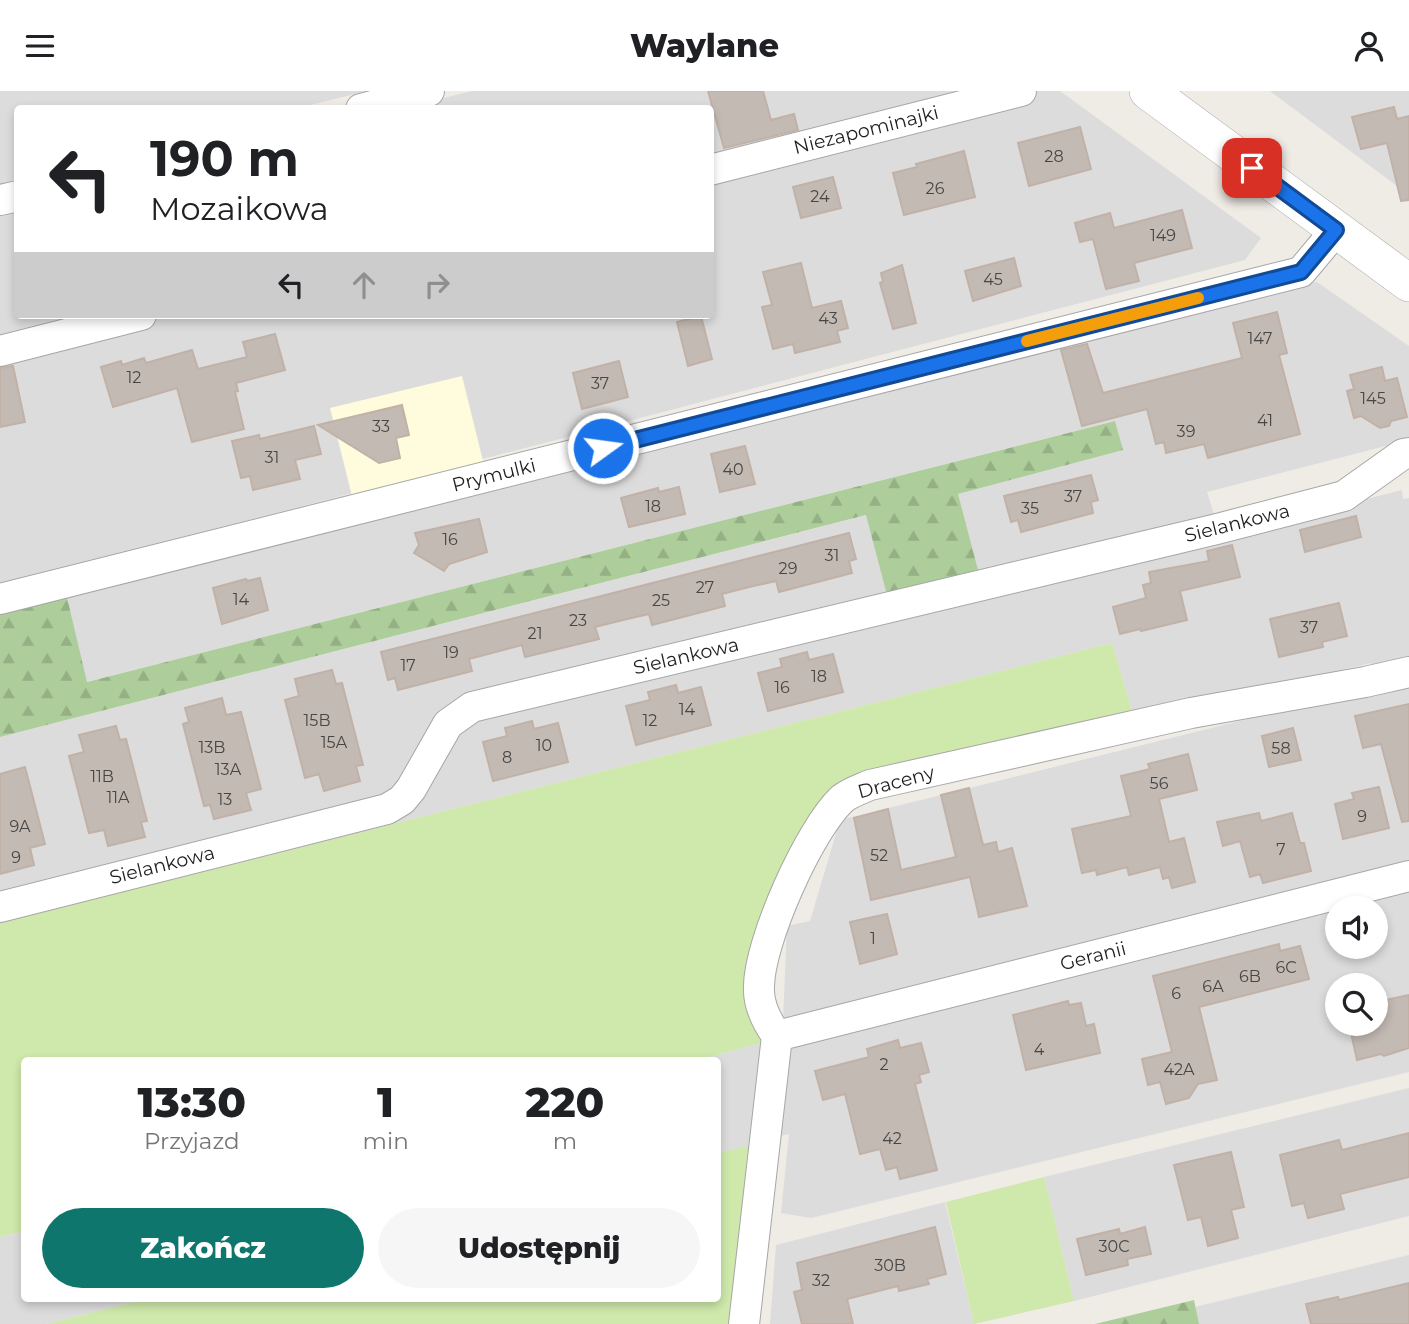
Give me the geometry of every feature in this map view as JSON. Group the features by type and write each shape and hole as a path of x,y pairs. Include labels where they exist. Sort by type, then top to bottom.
{"street":[{"path":"375,105 429,91"},
{"name":"Niezapominajki","path":"714,169 1021,91"},
{"path":"1148,91 1336,230 1404,269"},
{"name":"Prymulki","path":"0,599 1301,272 1336,230"},
{"path":"0,351 125,319"},
{"name":"Sielankowa","path":"0,907 387,810 402,800 411,789 448,724 471,707 1344,496 1403,454 1409,453"},
{"name":"Draceny","path":"777,1036 768,1024 760,1002 760,967 794,874 819,824 844,797 870,785 1191,713 1409,672"},
{"name":"Geranii","path":"777,1036 1409,876"},
{"path":"744,1324 777,1036"}],"shaded area":[{"path":"0,91 367,91 310,105 14,105 14,180 0,184"},
{"path":"472,91 1060,91 1261,238 1245,260 0,585 0,213 14,210 14,319 714,319 714,105 416,105"},
{"path":"1270,91 1409,91 1409,195"},
{"path":"1317,282 1409,346 1409,440 1207,492 1221,536 1402,490 1403,499 1409,498 1409,667 1375,676 1371,663 1134,718 1112,643 0,923 0,737 867,515 887,594 958,494 1122,450 1115,421 86,682 66,593"},
{"path":"462,376 484,465 352,496 330,408"},
{"path":"1409,679 1409,866 783,1021 787,926 810,921 840,820"},
{"path":"1409,887 1409,1072 811,1218 781,1213 789,1134 776,1137 791,1044 1325,908 1325,959 1388,959 1388,896 1374,896"},
{"path":"765,1042 752,1145 721,1152 721,1057 709,1057"},
{"path":"1409,1088 1409,1216 1074,1301 1044,1177"},
{"path":"945,1202 974,1324 770,1324 776,1245"},
{"path":"21,1232 21,1302 134,1302 46,1324 0,1324 0,1237"},
{"path":"1409,1255 1409,1324 1199,1324 1195,1307"}],"green space":[{"path":"1115,421 1123,450 958,494 978,570 887,595 866,515 0,737 0,609 66,593 87,682"},
{"path":"1112,643 1134,718 841,783 761,932 743,990 765,1042 709,1057 21,1057 21,1232 0,1237 0,923"},
{"path":"752,1145 732,1324 46,1324 134,1302 721,1302 721,1152"},
{"path":"1044,1177 1074,1301 974,1324 946,1202"},
{"path":"1194,1300 1199,1324 1095,1324"}],"building":[{"path":"708,91 763,91 771,120 794,114 798,130 724,148"},
{"path":"1394,107 1397,119 1409,116 1409,200 1401,201 1387,143 1361,149 1352,117"},
{"path":"1080,127 1091,169 1029,186 1018,143"},
{"path":"964,151 975,197 904,215 893,173"},
{"path":"833,177 841,208 801,218 793,187"},
{"path":"1182,210 1192,248 1134,263 1139,281 1106,289 1093,239 1080,242 1075,223 1110,213 1114,228"},
{"path":"1014,258 1021,286 973,301 965,271"},
{"path":"801,263 812,308 841,301 848,328 837,331 840,342 795,353 793,344 773,349 762,307 772,305 763,272"},
{"path":"902,265 916,323 893,329 880,283 883,281 881,273"},
{"path":"1277,312 1287,353 1279,355 1300,434 1208,458 1204,444 1166,453 1164,442 1156,444 1147,409 1082,426 1061,350 1087,344 1103,393 1242,358 1233,323"},
{"path":"702,319 712,359 688,366 677,322"},
{"path":"275,334 285,370 236,383 238,391 235,392 244,429 192,442 177,388 113,407 101,367 121,361 122,365 144,358 146,363 192,350 198,369 247,357 243,342"},
{"path":"619,361 628,397 582,409 573,373"},
{"path":"13,366 25,422 0,427 0,368"},
{"path":"1382,367 1385,381 1397,378 1407,417 1391,421 1389,426 1380,428 1361,416 1354,418 1347,391 1354,389 1350,375"},
{"path":"402,405 409,435 396,438 400,458 379,463 318,425"},
{"path":"314,426 321,454 295,460 300,479 253,490 250,476 241,478 232,441 259,435 260,439"},
{"path":"745,446 755,484 720,492 711,454"},
{"path":"1091,475 1098,500 1091,502 1093,513 1021,532 1018,520 1011,522 1004,496"},
{"path":"679,487 685,514 629,527 621,498 658,488 659,492"},
{"path":"1356,516 1361,537 1305,552 1300,530"},
{"path":"479,519 487,552 449,564 444,571 414,553 419,545 415,533"},
{"path":"849,533 856,559 849,561 852,573 779,592 776,581 749,587 722,594 725,606 652,625 649,614 595,627 599,639 525,657 522,645 469,659 472,671 398,690 395,678 388,680 381,652"},
{"path":"1232,545 1240,577 1180,591 1187,620 1120,634 1113,607 1146,598 1143,585 1151,583 1149,572 1209,561 1207,551"},
{"path":"260,578 268,610 222,624 213,588"},
{"path":"1339,603 1347,636 1322,642 1323,647 1279,657 1270,619"},
{"path":"807,652 809,660 833,654 843,692 768,711 758,673 782,667 780,659"},
{"path":"332,670 336,684 342,683 363,765 356,766 360,781 324,791 319,774 305,778 285,700 299,696 295,679"},
{"path":"676,685 678,693 701,687 711,725 636,745 626,706 650,700 648,692"},
{"path":"222,698 226,715 241,712 261,789 246,793 251,810 214,819 210,805 204,806 183,724 189,722 185,708"},
{"path":"1409,704 1409,821 1402,822 1381,744 1363,748 1355,716"},
{"path":"532,721 534,729 558,723 568,762 493,781 483,742 507,736 505,728"},
{"path":"116,726 120,740 126,739 147,821 141,822 145,837 108,846 104,830 89,833 69,756 84,752 79,735"},
{"path":"1293,728 1301,760 1269,767 1262,736"},
{"path":"1188,754 1197,790 1159,799 1169,842 1184,838 1195,882 1172,888 1169,877 1163,879 1160,867 1129,875 1127,867 1097,875 1096,870 1082,873 1072,829 1131,816 1121,776 1150,769 1148,764"},
{"path":"25,767 45,844 30,848 34,865 0,874 0,774"},
{"path":"1379,787 1389,828 1343,839 1335,804 1354,799 1352,793"},
{"path":"969,788 983,845 996,842 998,852 1012,848 1027,906 979,917 970,877 871,900 854,818 888,809 901,870 956,857 941,795"},
{"path":"1259,813 1261,821 1292,813 1311,871 1263,883 1260,874 1250,877 1240,841 1223,846 1217,822"},
{"path":"887,914 897,954 860,964 850,922"},
{"path":"1279,944 1280,951 1300,946 1309,979 1199,1007 1217,1080 1198,1084 1189,1098 1166,1104 1160,1082 1148,1085 1142,1059 1172,1052 1153,976"},
{"path":"1409,995 1409,1048 1384,1056 1381,1054 1357,1060 1352,1036 1388,1036 1388,999"},
{"path":"1068,1001 1069,1005 1081,1003 1086,1026 1094,1024 1100,1053 1026,1070 1013,1015"},
{"path":"898,1040 900,1048 921,1043 929,1072 919,1075 921,1082 915,1084 937,1170 900,1179 897,1167 886,1170 880,1149 860,1154 845,1094 823,1100 815,1071 869,1057 867,1049"},
{"path":"1409,1133 1409,1177 1340,1194 1344,1209 1308,1218 1304,1203 1292,1206 1280,1155 1339,1140 1342,1150"},
{"path":"1231,1152 1244,1207 1231,1210 1238,1238 1208,1246 1201,1217 1188,1220 1174,1165"},
{"path":"935,1227 946,1274 927,1279 929,1284 899,1291 898,1286 847,1299 853,1324 802,1324 794,1292 802,1290 797,1263"},
{"path":"1145,1227 1151,1254 1127,1259 1128,1265 1086,1275 1077,1239 1119,1229 1120,1234"},
{"path":"1409,1283 1409,1324 1311,1324 1306,1304 1338,1297 1339,1300"}],"slow traffic":[{"path":"1027,341 1198,298"}],"route":[{"path":"603,448 1301,272 1336,230 1252,168"}]}
